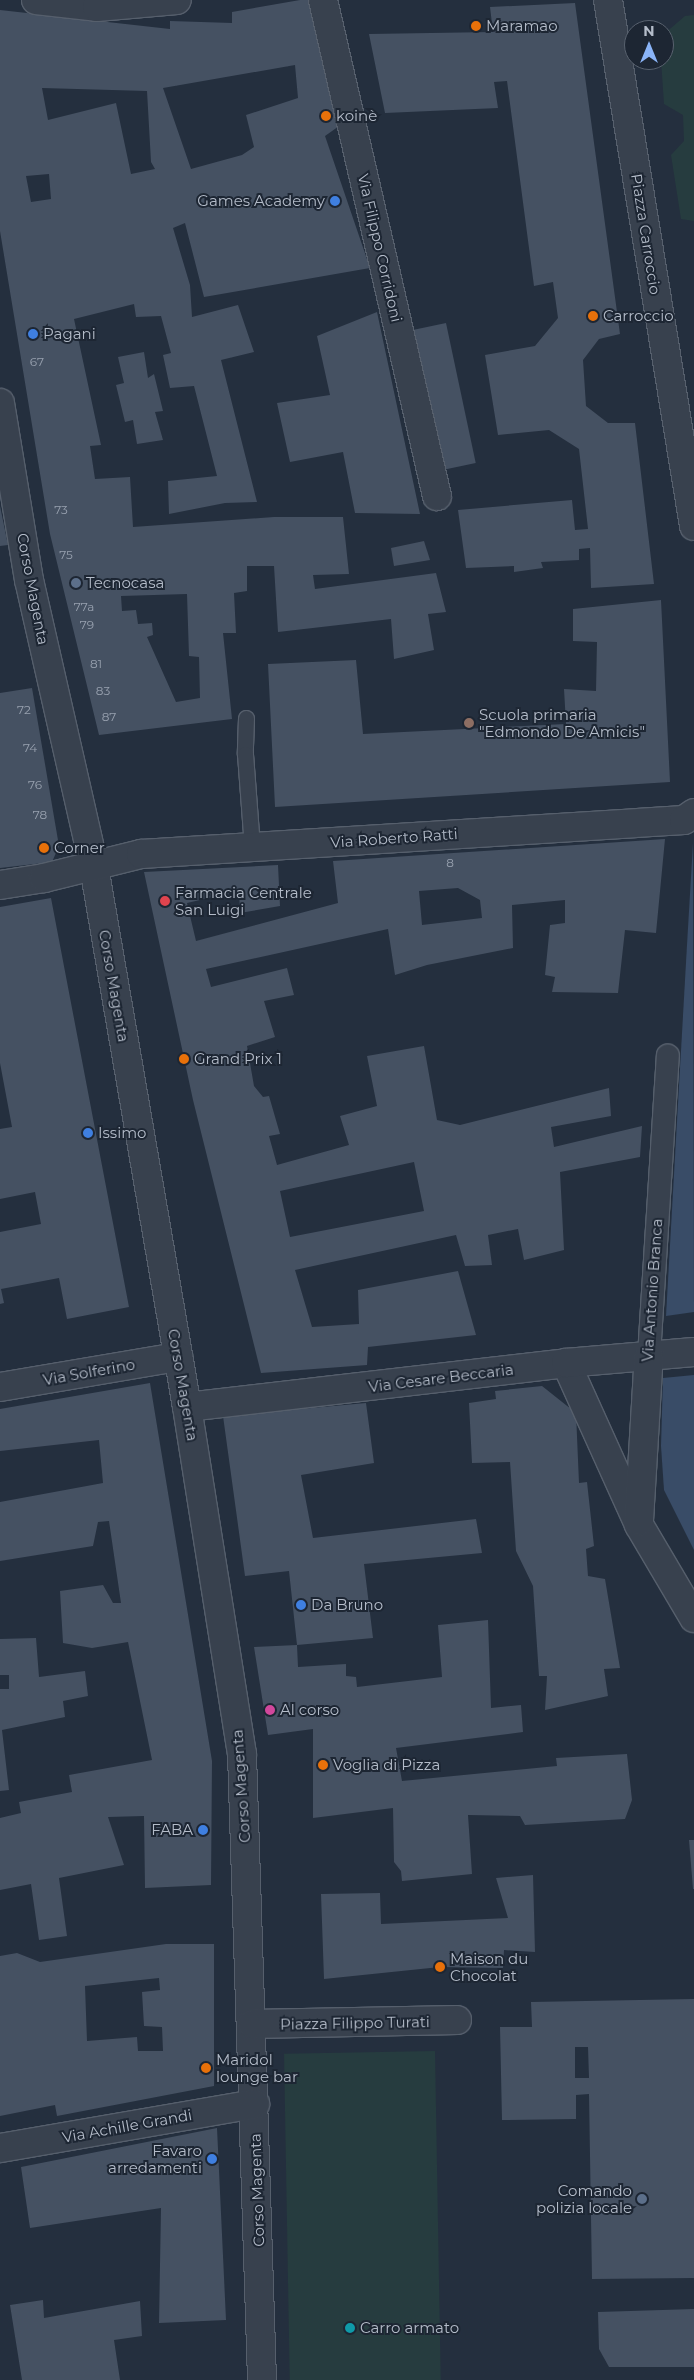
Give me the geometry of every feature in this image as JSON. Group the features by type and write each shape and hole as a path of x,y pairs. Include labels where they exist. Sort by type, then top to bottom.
{"street":[{"path":"36,0 97,7 177,0"},
{"name":"Via Filippo Corridoni","path":"323,0 437,496"},
{"name":"Piazza Carroccio","path":"608,0 694,526"},
{"name":"Corso Magenta","path":"0,402 29,580 94,868 188,1407 242,1754 255,2104 262,2380"},
{"name":"Via Roberto Ratti","path":"0,885 94,868 141,854 684,820 694,813"},
{"name":"Via Antonio Branca","path":"639,1525 657,1355 668,1056"},
{"name":"Via Cesare Beccaria","path":"188,1407 566,1363 694,1352"},
{"name":"Via Solferino","path":"0,1387 178,1357"},
{"path":"566,1363 639,1525 694,1618"},
{"name":"Piazza Filippo Turati","path":"252,2024 458,2020"},
{"name":"Via Achille Grandi","path":"0,2148 255,2104"}],"lane":[{"path":"246,718 245,754 252,847"}],"green space":[{"path":"694,15 694,221 681,219 671,155 684,141 683,115 664,104 662,70 674,70 674,25 685,16"},
{"path":"435,2051 441,2380 290,2380 284,2054"}],"water":[{"path":"693,843 694,1312 666,1316 687,945"},
{"path":"694,1375 694,1550 664,1490 661,1446 663,1378"}],"building":[{"path":"300,0 316,0 342,124 325,136 370,268 204,297 185,223 173,228 190,285 192,317 238,305 254,352 221,360 257,502 225,503 169,514 168,481 217,476 194,386 170,388 163,355 171,353 161,316 136,317 134,304 74,319 101,445 90,446 95,479 130,477 133,527 274,517 343,517 349,574 313,575 315,589 436,573 446,612 428,614 434,650 394,659 391,619 278,632 274,566 247,566 247,591 234,593 236,633 223,633 232,719 99,735 50,534 0,231 0,10 170,29 170,21 232,23 232,12","holes":["295,65 298,98 246,115 254,147 242,155 191,169 163,88","42,88 147,91 151,162 155,169 131,174 116,103 48,120","49,174 51,199 31,202 26,176","187,594 189,656 199,657 200,698 176,702 147,637 153,635 152,623 138,624 136,610 122,611 121,596"]},
{"path":"575,3 620,334 599,339 583,360 586,406 608,423 635,423 654,584 591,588 590,548 579,549 579,560 541,562 543,568 514,572 514,566 466,568 458,510 572,500 575,530 588,529 579,449 549,430 498,435 485,355 535,346 558,318 553,282 534,286 507,81 494,82 498,108 385,113 369,34 493,32 490,7"},
{"path":"377,312 420,514 355,513 343,452 290,462 277,403 330,395 317,336"},
{"path":"446,323 476,463 442,470 413,330"},
{"path":"144,352 148,378 154,374 163,411 155,412 163,440 137,444 133,420 125,422 116,385 124,383 118,357"},
{"path":"0,506 8,545 0,546"},
{"path":"424,541 430,560 394,566 391,548"},
{"name":"Scuola primaria \"Edmondo De Amicis\"","path":"661,600 670,782 275,807 268,664 356,660 363,734 566,724 564,689 596,691 597,642 573,641 573,609"},
{"path":"32,688 59,846 52,862 0,868 0,693"},
{"path":"665,839 656,933 625,930 618,993 552,992 555,977 545,975 550,925 565,923 565,900 512,905 513,948 427,965 395,975 388,929 206,969 211,987 287,968 294,995 264,1001 275,1037 247,1046 254,1086 263,1097 269,1096 280,1134 269,1136 277,1165 349,1145 340,1116 377,1106 367,1056 424,1046 437,1120 460,1125 609,1088 611,1116 551,1127 554,1147 642,1126 640,1157 560,1172 564,1250 524,1260 518,1229 488,1235 492,1265 465,1266 456,1235 295,1270 312,1327 359,1324 358,1290 458,1271 476,1335 368,1347 367,1365 261,1373 193,1100 144,872 278,865 280,906 240,913 239,891 187,903 196,941 338,903 333,861","holes":["458,888 480,900 482,918 422,925 419,891","414,1162 424,1211 290,1237 280,1191"]},
{"path":"51,898 129,1307 67,1319 59,1278 1,1289 4,1303 0,1304 0,1232 41,1224 35,1192 0,1199 0,1129 12,1127 0,1063 0,907"},
{"path":"150,1383 212,1761 211,1885 145,1888 144,1816 108,1817 124,1865 59,1878 67,1936 39,1940 31,1884 0,1890 0,1818 21,1813 19,1802 72,1792 69,1775 152,1760 128,1642 92,1648 63,1643 60,1591 103,1585 113,1603 121,1603 109,1521 98,1522 93,1546 0,1561 0,1502 103,1483 99,1440 0,1451 0,1409"},
{"path":"542,1386 576,1413 579,1483 587,1482 594,1546 586,1549 588,1576 605,1579 620,1668 604,1669 608,1696 545,1710 547,1676 539,1676 533,1586 516,1551 510,1462 472,1463 469,1403 496,1399 495,1391"},
{"path":"366,1403 374,1463 301,1475 313,1538 476,1519 482,1553 364,1564 373,1638 297,1645 289,1571 245,1576 223,1416"},
{"path":"488,1620 491,1708 521,1705 523,1732 396,1748 402,1781 557,1766 556,1758 627,1754 632,1800 625,1819 525,1825 520,1816 468,1815 472,1874 402,1881 401,1871 394,1862 393,1808 313,1818 313,1729 268,1735 254,1647 297,1645 298,1667 346,1664 346,1676 356,1677 357,1687 442,1677 438,1625"},
{"path":"36,1638 39,1677 85,1671 88,1696 63,1701 65,1717 2,1730 9,1790 0,1791 0,1689 9,1689 9,1675 0,1675 0,1639"},
{"path":"689,1840 694,1840 694,1889 693,1889"},
{"path":"533,1875 535,1952 504,1950 503,1968 440,1967 324,1979 321,1894 380,1893 381,1924 508,1918 496,1878"},
{"path":"166,1944 214,1944 214,2086 57,2116 55,2105 0,2116 0,1956 17,1953 40,1962","holes":["159,1978 160,1990 142,1992 144,2026 162,2027 163,2051 138,2051 137,2037 87,2041 85,1986"]},
{"name":"Comando polizia locale","path":"694,1999 694,2278 592,2279 589,2094 576,2095 576,2119 502,2120 500,2027 532,2027 531,2002","holes":["575,2047 588,2047 589,2078 575,2078"]},
{"path":"217,2128 226,2320 159,2323 161,2208 30,2228 21,2167"},
{"path":"43,2300 44,2318 140,2301 142,2336 114,2340 120,2380 22,2380 10,2305"},
{"path":"694,2309 694,2367 609,2367 599,2349 598,2312"}],"place":[{"name":"Maramao","path":"476,26"},
{"name":"koinè","path":"326,116"},
{"name":"Games Academy","path":"335,201"},
{"name":"Carroccio","path":"593,316"},
{"name":"Pagani","path":"33,334"},
{"name":"Tecnocasa","path":"76,583"},
{"name":"Scuola primaria \"Edmondo De Amicis\"","path":"469,723"},
{"name":"Corner","path":"44,848"},
{"name":"Farmacia Centrale San Luigi","path":"165,901"},
{"name":"Grand Prix 1","path":"184,1059"},
{"name":"Issimo","path":"88,1133"},
{"name":"Da Bruno","path":"301,1605"},
{"name":"Al corso","path":"270,1710"},
{"name":"Voglia di Pizza","path":"323,1765"},
{"name":"FABA","path":"203,1830"},
{"name":"Maison du Chocolat","path":"440,1967"},
{"name":"Maridol lounge bar","path":"206,2068"},
{"name":"Favaro arredamenti","path":"212,2159"},
{"name":"Comando polizia locale","path":"642,2199"},
{"name":"Carro armato","path":"350,2328"}]}
